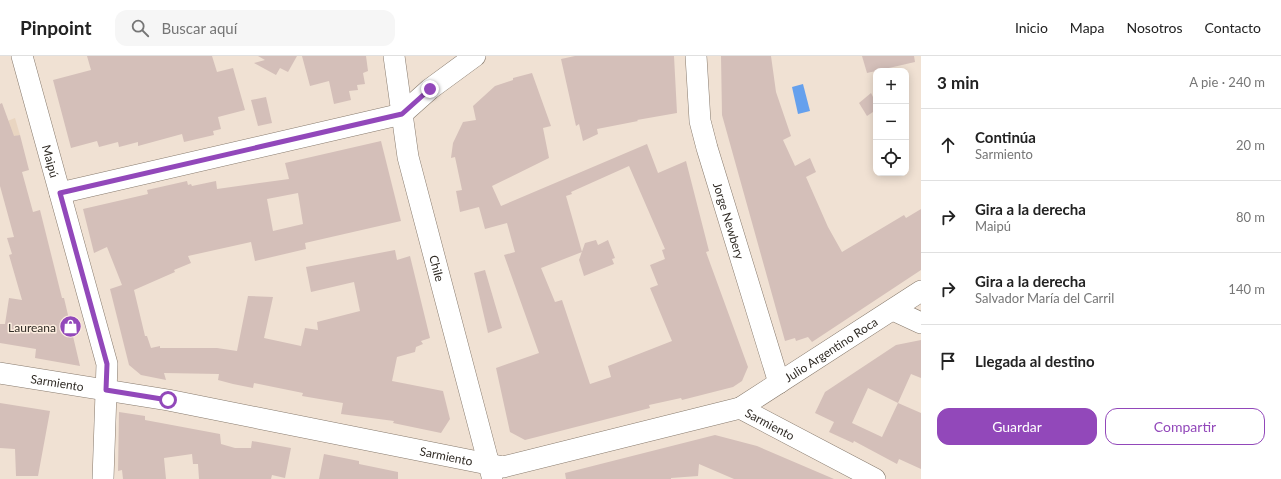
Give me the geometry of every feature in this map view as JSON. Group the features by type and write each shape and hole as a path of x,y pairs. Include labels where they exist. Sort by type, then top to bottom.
{"street":[{"name":"Maipú","path":"22,56 107,364 103,479"},
{"name":"Chile","path":"394,56 408,157 491,472"},
{"path":"60,193 402,114 430,89 475,56"},
{"name":"Jorge Newbery","path":"696,56 700,121 779,383"},
{"name":"Julio Argentino Roca","path":"740,408 921,291"},
{"path":"892,310 921,323"},
{"name":"Sarmiento","path":"0,373 168,400 491,472 503,467 740,408 875,479"}],"shaded area":[{"path":"15,118 20,135 0,140 0,124"}],"water":[{"path":"803,84 810,111 798,114 792,87"}],"building":[{"path":"87,56 212,56 217,72 233,68 245,110 218,117 221,129 213,131 214,135 184,142 182,134 138,146 138,142 119,147 118,142 99,147 97,141 71,148 53,80 91,70"},
{"path":"258,56 297,56 288,72 280,68 276,75 254,63 265,60"},
{"path":"302,56 366,56 368,71 363,73 365,84 357,85 358,90 349,91 351,100 334,104 329,81 310,86"},
{"path":"575,56 674,56 677,113 597,129 598,134 583,141 579,124 576,126 561,59"},
{"path":"721,56 771,56 776,92 791,136 783,140 795,166 810,158 816,172 806,177 828,227 842,252 904,215 906,218 921,209 921,270 812,342 808,337 796,341 795,338 785,341 722,115"},
{"path":"862,56 914,56 915,62 889,68 873,68 873,72 867,73"},
{"path":"532,73 551,126 543,128 549,158 492,186 501,206 647,144 658,173 686,161 709,251 706,252 748,367 742,381 733,387 682,400 681,398 649,405 650,408 525,440 510,432 496,368 539,353 504,255 515,252 507,223 485,229 479,207 460,212 456,191 462,190 455,157 451,158 453,143 463,122 476,120 473,106 495,86 513,80 513,78","holes":["629,166 665,249 662,250 665,259 650,265 658,285 650,288 672,341 608,366 611,377 590,384 562,300 555,302 541,268 582,252 566,196 572,194 571,192"]},
{"path":"871,93 873,97 873,112 867,116 859,103"},
{"path":"266,97 272,123 258,126 251,100"},
{"path":"2,103 14,136 20,135 29,170 22,172 33,212 40,210 62,298 64,298 80,366 35,358 36,349 0,343 0,324 5,324 9,298 22,300 9,255 12,254 7,238 14,237 0,186 0,104"},
{"path":"381,141 401,221 305,243 306,249 255,261 251,242 188,256 191,263 174,270 175,272 134,290 145,336 147,336 151,348 160,346 160,348 217,348 237,351 248,296 273,297 264,338 301,346 305,328 318,330 317,322 360,311 354,282 311,292 306,267 395,250 397,260 410,256 430,338 421,341 423,344 416,347 415,352 397,357 392,381 443,391 450,419 441,433 393,423 394,421 341,414 343,403 302,396 303,393 254,383 253,388 233,384 218,380 219,374 164,373 166,380 141,375 129,365 110,289 122,285 107,247 94,253 83,209 148,194 147,190 187,181 188,185 191,184 192,186 216,181 217,189 289,179 285,163","holes":["298,193 303,224 273,231 267,199"]},
{"path":"596,240 598,245 608,240 615,258 612,259 614,264 584,276 579,260 585,243"},
{"path":"485,270 502,328 488,333 474,273"},
{"path":"921,340 921,378 911,374 898,403 921,413 921,469 899,459 897,464 854,441 853,443 829,432 834,422 815,413 825,392 896,345","holes":["868,388 898,403 882,437 852,423"]},
{"path":"0,403 50,411 38,476 16,476 15,449 0,448"},
{"path":"119,412 145,416 145,420 220,434 221,444 235,448 251,448 252,441 291,448 285,478 272,475 271,479 199,479 198,464 193,464 192,454 164,458 166,479 123,479 122,470 118,471"},
{"path":"715,435 757,446 834,479 734,479 699,464 698,476 671,479 566,479 565,473"},
{"path":"324,454 359,461 359,464 398,472 398,479 319,479"}],"place":[{"name":"Laureana","path":"71,327"}],"route":[{"path":"168,400 106,390 107,364 60,193 402,114 430,89"}]}
